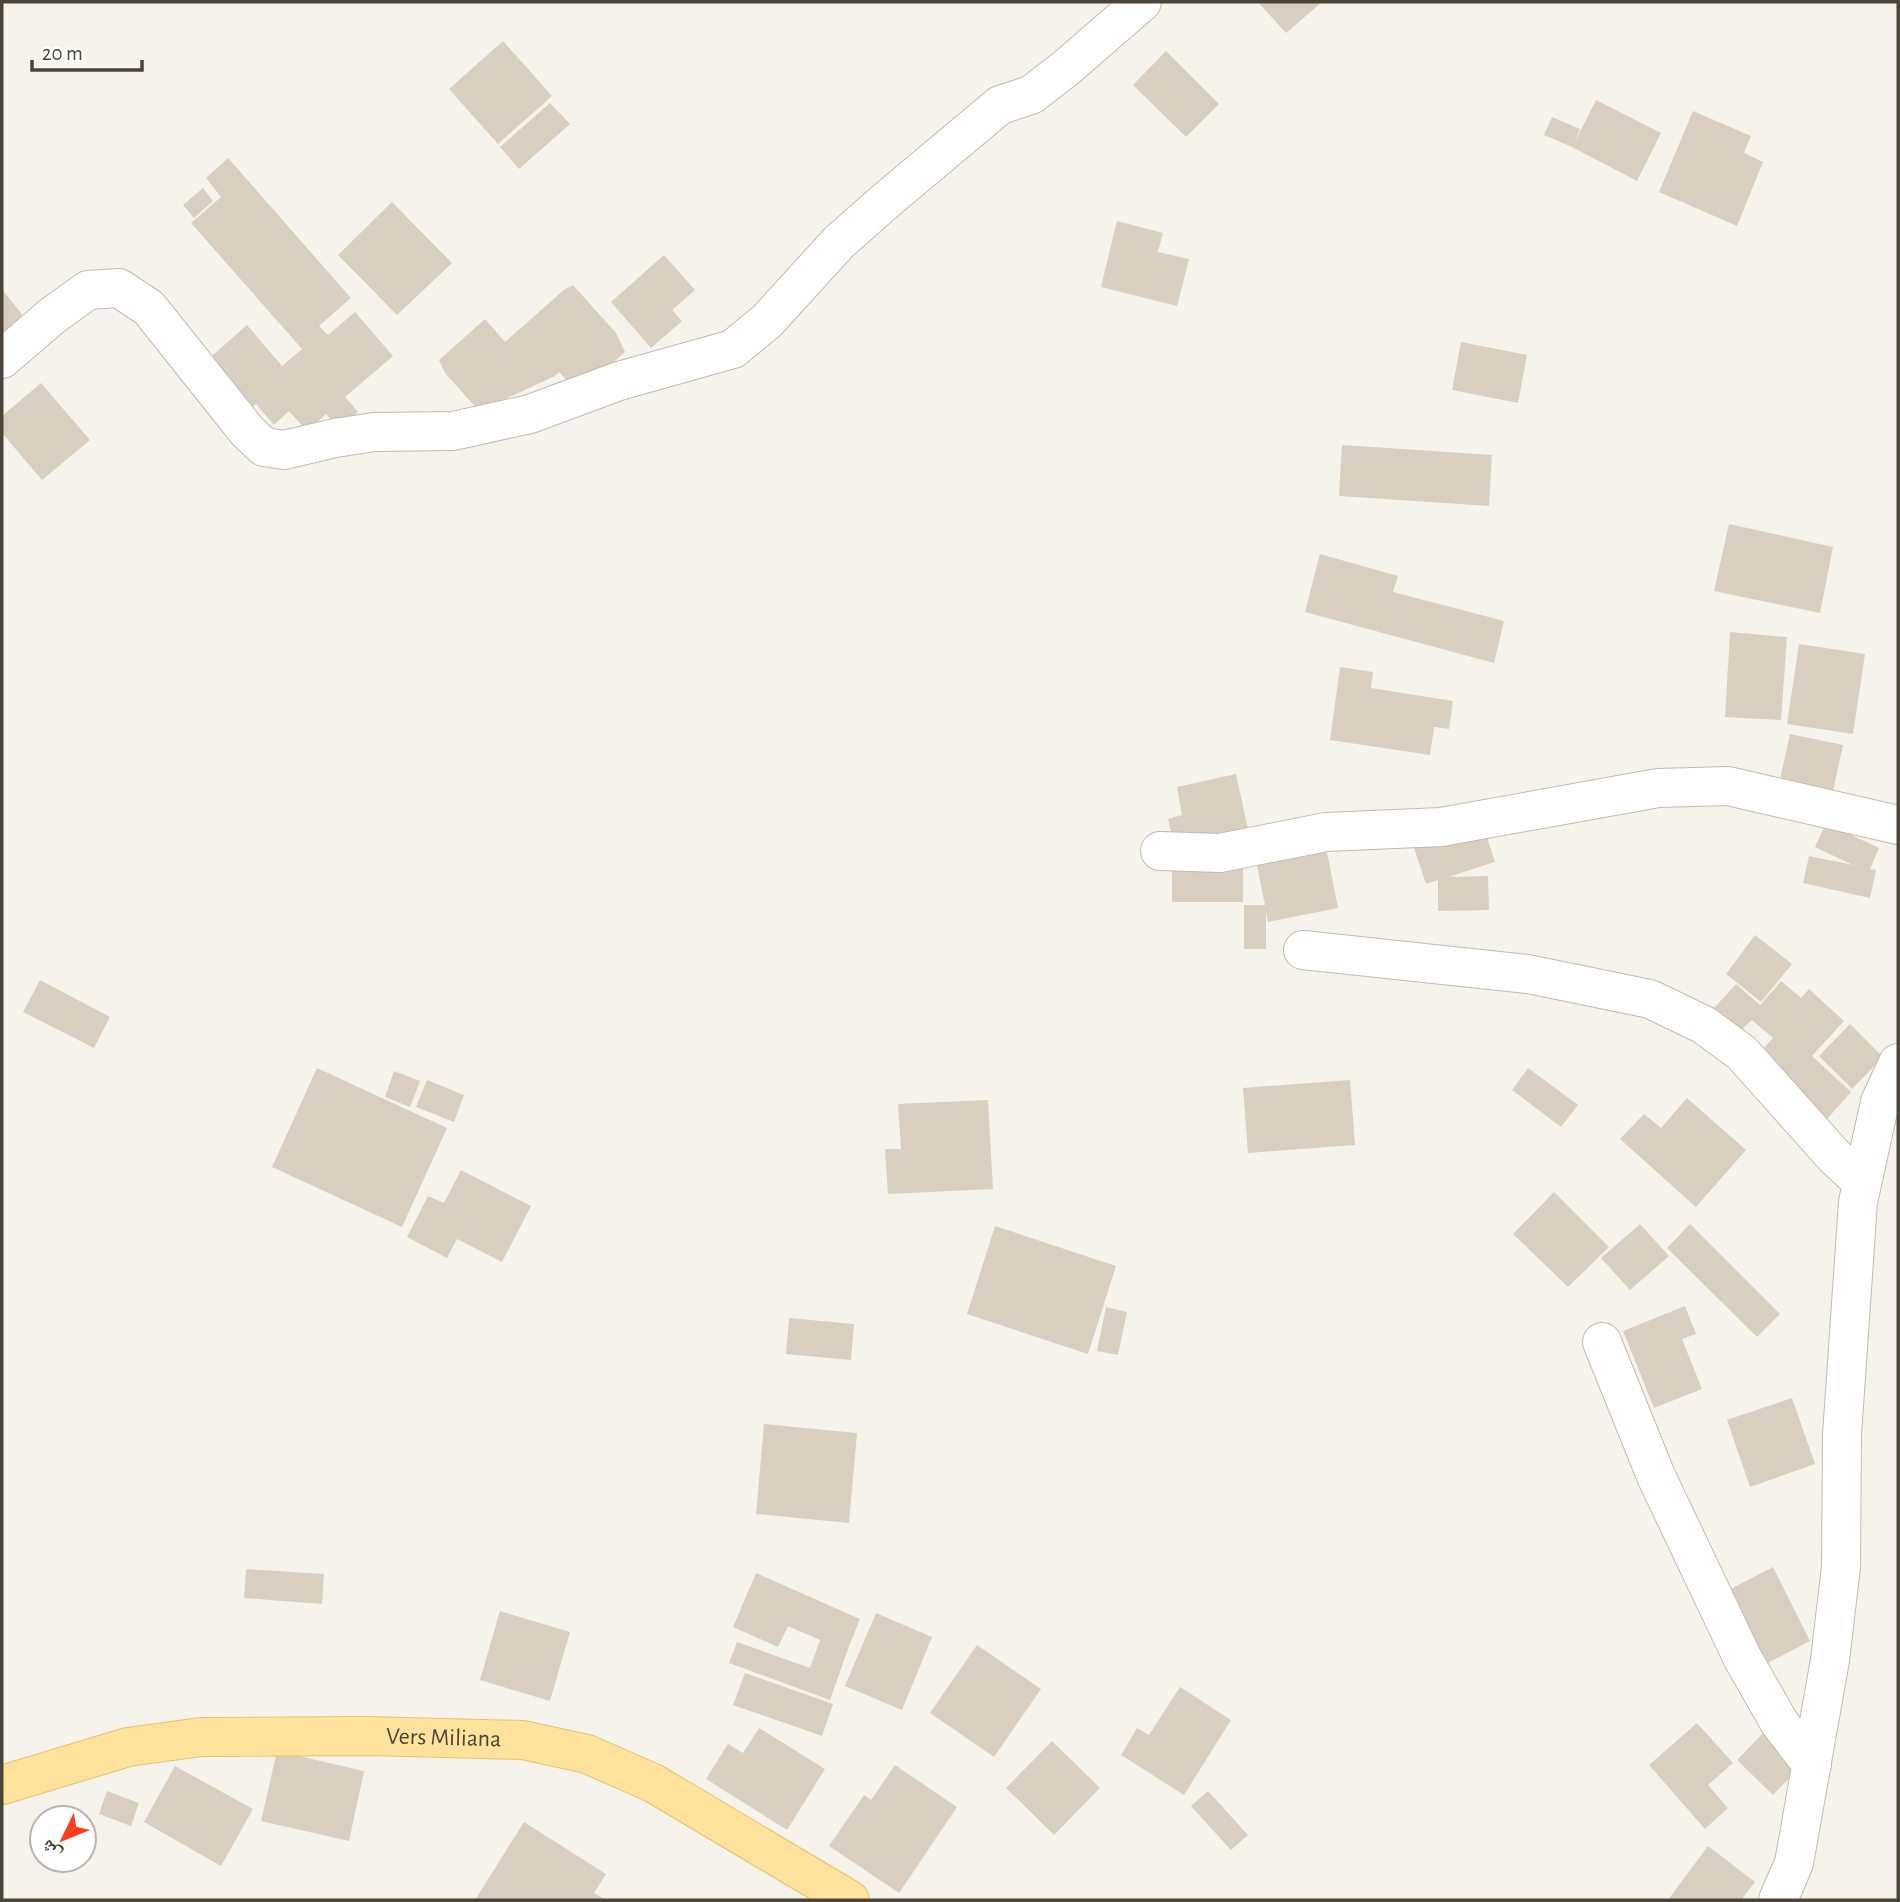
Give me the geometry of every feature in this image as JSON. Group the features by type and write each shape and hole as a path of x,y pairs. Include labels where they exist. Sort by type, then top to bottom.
{"main road":[{"name":"Vers Miliana","path":"2,1785 128,1747 201,1737 367,1736 523,1740 587,1754 653,1783 850,1900"}],"street":[{"path":"2,359 51,316 88,290 118,288 149,308 247,431 264,447 284,450 374,432 453,430 530,414 619,381 733,349 767,321 839,242 888,198 1000,105 1031,95 1142,2"},
{"path":"1160,851 1220,853 1326,832 1441,827 1658,788 1728,786 1898,825"},
{"path":"1303,950 1528,974 1650,999 1704,1025 1742,1053 1833,1156 1862,1182"},
{"path":"1778,1900 1794,1863 1830,1660 1841,1567 1843,1422 1857,1214 1880,1102 1898,1063"},
{"path":"1602,1342 1657,1476 1742,1657 1779,1722 1812,1765"}],"building":[{"path":"1258,2 1322,2 1286,33"},
{"path":"503,41 552,96 498,144 449,89"},
{"path":"1166,51 1219,104 1186,137 1133,85"},
{"path":"1596,100 1661,133 1637,181 1544,135 1552,117 1580,129 1575,142"},
{"path":"550,103 570,124 519,169 500,147"},
{"path":"1693,111 1751,136 1744,153 1763,162 1737,226 1659,192"},
{"path":"228,158 351,298 319,326 328,335 355,312 393,356 345,397 358,412 339,429 326,414 307,431 289,411 274,425 256,404 239,418 197,369 247,325 282,366 302,349 191,223 221,197 206,178"},
{"path":"203,188 213,201 194,218 183,205"},
{"path":"392,202 452,263 397,315 338,255"},
{"path":"1117,221 1163,233 1158,252 1189,259 1177,306 1101,287"},
{"path":"664,255 695,290 672,310 682,321 651,348 611,302"},
{"path":"573,285 616,333 625,352 608,367 571,385 559,372 479,411 445,373 439,360 485,319 505,342"},
{"path":"2,289 24,317 2,335"},
{"path":"1461,342 1527,355 1518,403 1452,390"},
{"path":"41,383 90,440 42,480 2,433 2,416"},
{"path":"1342,445 1492,455 1489,506 1339,496"},
{"path":"1729,524 1833,547 1820,613 1714,591"},
{"path":"1320,554 1398,576 1393,592 1504,621 1494,663 1305,612"},
{"path":"1730,632 1787,637 1781,720 1725,717"},
{"path":"1799,644 1865,654 1853,734 1787,724"},
{"path":"1340,667 1373,672 1371,688 1453,701 1449,729 1434,727 1430,755 1330,740"},
{"path":"1790,734 1843,745 1829,809 1776,797"},
{"path":"1236,774 1249,834 1175,850 1168,819 1182,815 1177,787"},
{"path":"1826,823 1879,848 1870,869 1876,870 1870,898 1803,883 1809,856 1853,865 1815,847"},
{"path":"1483,825 1495,862 1448,877 1488,876 1489,910 1438,911 1438,880 1426,884 1414,848"},
{"path":"1324,837 1338,908 1268,922 1266,912 1266,949 1244,949 1244,905 1265,905 1254,851"},
{"path":"1243,862 1243,902 1172,902 1172,863"},
{"path":"1755,935 1792,964 1761,1002 1726,974"},
{"path":"40,980 110,1017 94,1048 23,1012"},
{"path":"1781,981 1801,998 1809,989 1844,1021 1812,1056 1851,1092 1827,1119 1757,1056 1773,1038 1752,1020 1740,1031 1714,1008 1736,984 1760,1005"},
{"path":"1850,1024 1883,1057 1852,1089 1819,1056"},
{"path":"317,1068 447,1128 402,1227 272,1167"},
{"path":"1528,1068 1578,1105 1561,1127 1512,1090"},
{"path":"394,1071 420,1081 410,1107 385,1097"},
{"path":"427,1080 464,1095 454,1122 416,1107"},
{"path":"1350,1080 1355,1145 1248,1153 1243,1088"},
{"path":"1687,1098 1746,1150 1696,1207 1620,1139 1644,1114 1661,1128"},
{"path":"988,1100 993,1189 888,1194 885,1149 901,1149 898,1104"},
{"path":"461,1170 531,1206 502,1262 457,1239 447,1258 407,1237 428,1196 444,1203"},
{"path":"1554,1192 1609,1247 1568,1287 1513,1234"},
{"path":"1640,1224 1669,1256 1630,1290 1601,1258"},
{"path":"1690,1224 1780,1314 1757,1337 1667,1248"},
{"path":"995,1226 1116,1266 1088,1354 967,1314"},
{"path":"1685,1306 1696,1334 1682,1339 1702,1389 1654,1408 1623,1331"},
{"path":"1106,1307 1127,1312 1118,1355 1097,1351"},
{"path":"789,1318 854,1324 851,1360 786,1354"},
{"path":"1792,1398 1815,1464 1750,1487 1727,1420"},
{"path":"764,1424 857,1433 849,1523 756,1514"},
{"path":"1773,1567 1810,1641 1760,1667 1723,1593"},
{"path":"246,1569 324,1574 322,1604 244,1598"},
{"path":"756,1573 860,1619 830,1700 729,1663 737,1642 810,1668 820,1640 788,1626 778,1647 733,1627"},
{"path":"500,1611 570,1632 550,1701 480,1680"},
{"path":"876,1613 932,1637 902,1710 845,1686"},
{"path":"977,1645 1041,1689 994,1757 930,1713"},
{"path":"745,1673 833,1704 822,1736 733,1705"},
{"path":"1180,1687 1231,1720 1184,1795 1121,1755 1137,1728 1149,1735"},
{"path":"1697,1723 1733,1763 1708,1785 1728,1808 1705,1829 1649,1765"},
{"path":"759,1728 825,1769 787,1830 706,1779 728,1744 743,1753"},
{"path":"1766,1730 1802,1765 1773,1795 1737,1760"},
{"path":"1052,1741 1100,1788 1054,1835 1006,1788"},
{"path":"277,1751 364,1771 349,1841 261,1821"},
{"path":"895,1765 957,1807 899,1893 829,1846 864,1795 871,1800"},
{"path":"175,1766 253,1809 221,1866 144,1822"},
{"path":"107,1791 139,1803 131,1826 99,1814"},
{"path":"1208,1791 1248,1835 1231,1850 1191,1806"},
{"path":"524,1822 606,1874 594,1893 606,1900 475,1900"},
{"path":"1708,1846 1755,1882 1741,1900 1668,1900"}]}
